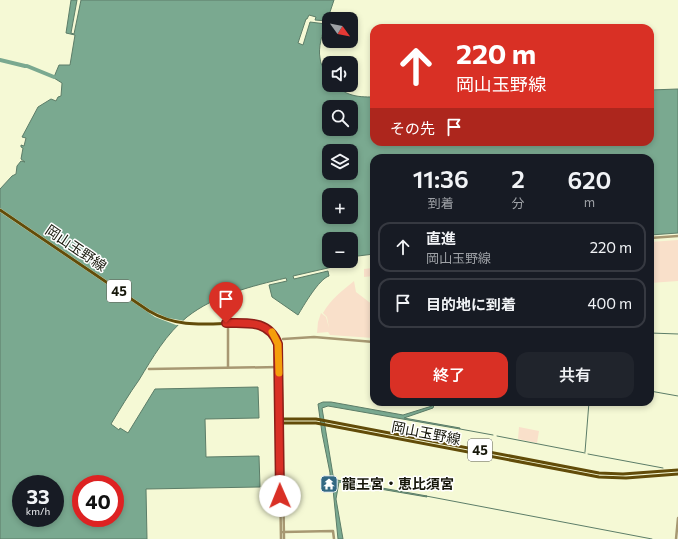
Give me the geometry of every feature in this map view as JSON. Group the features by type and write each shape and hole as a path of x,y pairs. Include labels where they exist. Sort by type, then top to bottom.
{"main road":[{"name":"岡山玉野線","path":"0,210 163,319 184,324 254,323 264,324 273,330 276,334 281,349 281,421"},
{"name":"岡山玉野線","path":"281,421 318,419 599,473 623,474 678,470"},
{"name":"岡山玉野線","path":"281,421 316,423 599,477 626,478 678,474"}],"street":[{"path":"654,238 678,236"},
{"path":"228,326 228,368"},
{"path":"283,339 314,338 370,342"},
{"path":"149,369 280,367"},
{"path":"281,421 281,539"},
{"path":"676,539 678,518"},
{"path":"282,532 333,531 334,539"},
{"path":"282,532 284,539"}],"shaded area":[{"path":"71,0 77,0 71,33 74,34 81,0 334,0 330,12 322,12 322,21 315,20 316,17 309,15 306,19 298,43 303,45 310,22 322,24 320,54 322,65 322,92 344,92 361,97 370,97 370,146 654,146 654,90 678,89 678,233 654,235 654,154 370,154 370,254 358,256 358,232 322,232 322,268 328,268 293,276 294,279 328,271 329,276 316,287 298,315 272,297 269,285 287,281 286,278 234,292 198,309 179,324 166,338 111,424 119,430 120,428 128,433 155,389 258,387 259,418 205,419 206,457 259,456 260,487 146,489 147,539 0,539 0,189 12,176 16,174 17,166 21,161 25,162 21,159 23,148 21,145 24,146 26,138 22,137 38,107 51,99 56,101 58,97 61,96 62,83 54,78 59,65 70,65 75,35 66,33"},
{"path":"678,240 678,281 654,283 654,242"},
{"path":"370,268 370,276 364,277 364,269"},
{"path":"354,281 356,292 370,303 370,338 330,335 328,332 317,333 321,313 326,317 329,328 327,317 323,313 333,299"},
{"path":"323,402 331,402 403,415 434,406 433,408 404,418 460,429 328,406 322,408 333,475 337,480 427,496 339,482 336,499 343,539 338,539 333,489 330,479 318,404"},
{"path":"519,427 539,431 537,443 518,439"}],"pier":[{"path":"0,208 152,311 168,318 185,321 181,325 176,325 155,317 0,212"}],"waterway":[{"path":"0,60 25,66"},
{"path":"27,66 54,77"},
{"path":"654,333 678,334"},
{"path":"654,392 678,396"},
{"path":"585,452 589,406"},
{"path":"460,429 493,435"},
{"path":"497,436 585,453"},
{"path":"588,454 663,468"},
{"path":"426,496 652,539"}],"slow traffic":[{"path":"272,332 278,344 279,373"}],"place":[{"name":"龍王宮・恵比須宮","path":"329,484"}],"route":[{"path":"226,323 254,323 271,331 277,340 279,350 280,496"}]}
